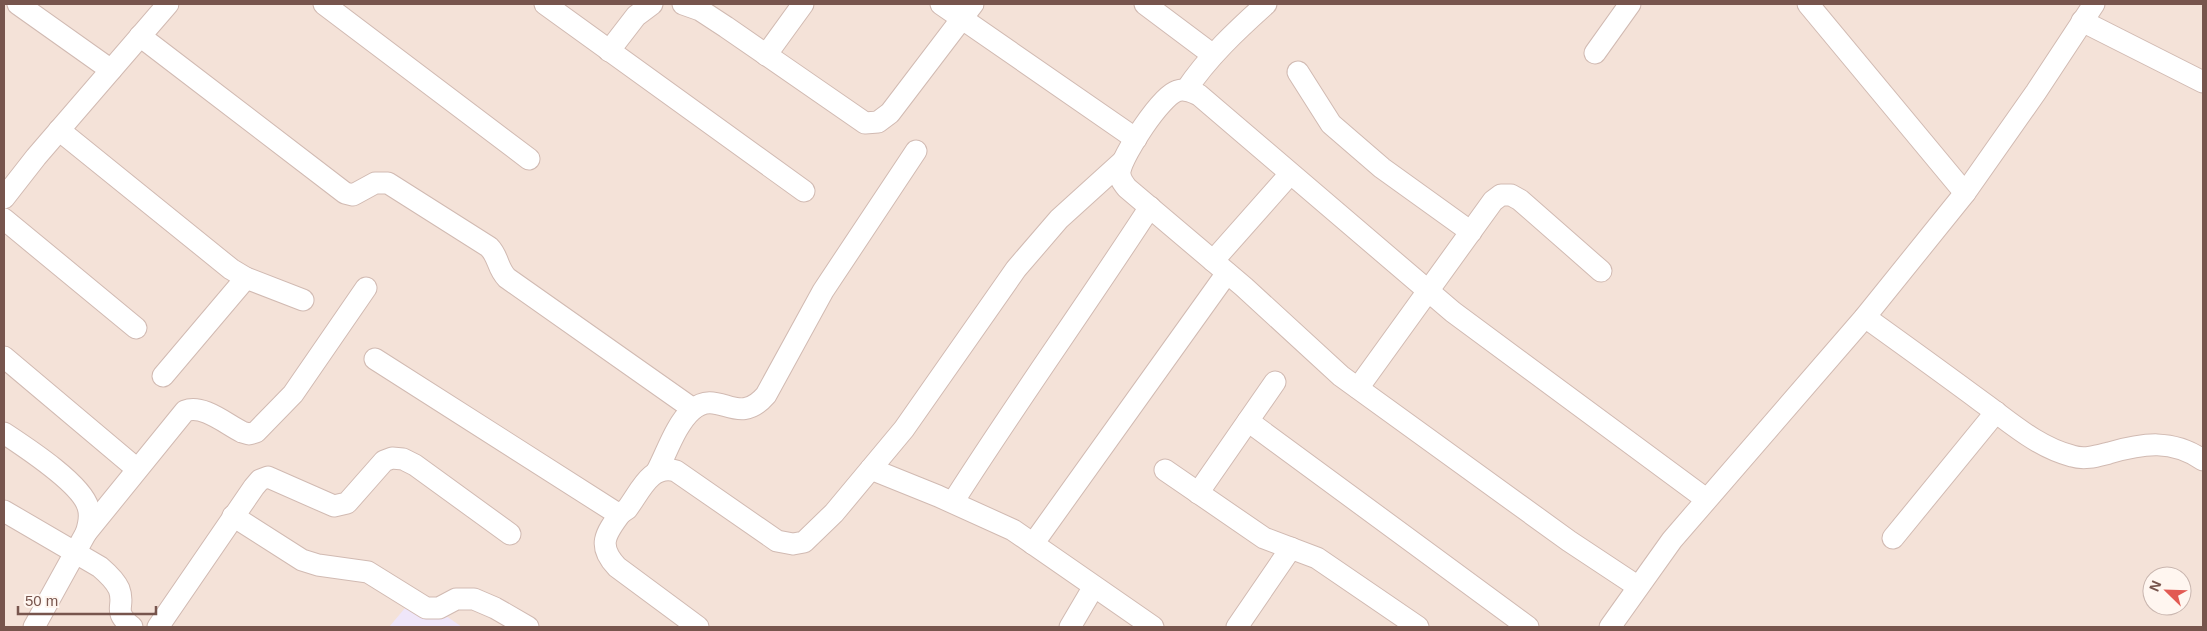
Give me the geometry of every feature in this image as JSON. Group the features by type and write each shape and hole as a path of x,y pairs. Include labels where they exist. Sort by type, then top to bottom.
{"street":[{"path":"18,4 111,70"},
{"path":"4,198 59,130 168,4"},
{"path":"324,4 529,159"},
{"path":"545,4 804,191"},
{"path":"609,51 636,16 652,4"},
{"path":"683,4 700,10 865,123 878,122 890,113 968,11"},
{"path":"766,55 803,4"},
{"path":"941,4 968,11 1136,139"},
{"path":"1145,4 1213,56"},
{"path":"1186,90 1198,72 1266,4"},
{"path":"1595,53 1630,4"},
{"path":"1808,4 1965,193"},
{"path":"1610,627 1637,586 1672,540 1865,316 1965,193 2036,92 2088,12 2203,82"},
{"path":"140,36 345,192 353,195 375,183 388,183 489,247 498,259 501,272 507,278 693,409"},
{"path":"1298,72 1331,124 1382,168 1471,232"},
{"path":"1637,586 1562,536 1358,388 1121,181 1120,171 1124,161 1136,139 1163,102 1175,91 1186,90 1211,104 1428,292 1706,499"},
{"path":"59,130 218,260 246,278 303,300"},
{"path":"698,627 617,568 608,558 604,549 605,539 610,528 656,471 683,420 693,409 708,402 746,410 757,406 766,395 846,254 916,151"},
{"path":"656,471 666,468 676,471 754,527 777,541 793,544 804,542 814,535 871,469 937,384 1022,261 1079,198 1124,161"},
{"path":"1034,544 1220,267 1290,174"},
{"path":"1358,388 1493,201 1500,195 1511,195 1520,200 1601,271"},
{"path":"952,502 1015,406 1080,314 1150,207"},
{"path":"4,219 136,328"},
{"path":"163,376 246,278"},
{"path":"86,533 180,416 192,409 213,416 242,432 249,434 256,432 293,394 366,288"},
{"path":"1865,316 2022,432 2050,448 2073,457 2093,458 2133,446 2161,444 2176,446 2203,460"},
{"path":"4,357 137,469"},
{"path":"375,359 487,429 584,494 607,508 621,513"},
{"path":"1198,493 1275,382"},
{"path":"1893,538 1996,412"},
{"path":"1248,421 1528,627"},
{"path":"4,433 66,479 88,505 90,519 86,533 34,627"},
{"path":"158,627 254,487 260,480 268,477 334,506 346,503 384,462 392,458 403,459 415,465 510,534"},
{"path":"871,469 952,502 1013,530 1093,588 1153,627"},
{"path":"1165,470 1264,538 1317,558 1418,627"},
{"path":"4,511 100,567 111,577 118,588 121,598 119,610 122,619 132,627"},
{"path":"233,516 302,560 318,566 368,572 426,608 439,608 456,599 474,599 495,608 528,627"},
{"path":"1237,627 1291,548"},
{"path":"1070,627 1093,588"}],"shaded area":[{"path":"4,4 2203,4 2203,627 4,627"},
{"path":"416,595 462,627 389,627"}]}
